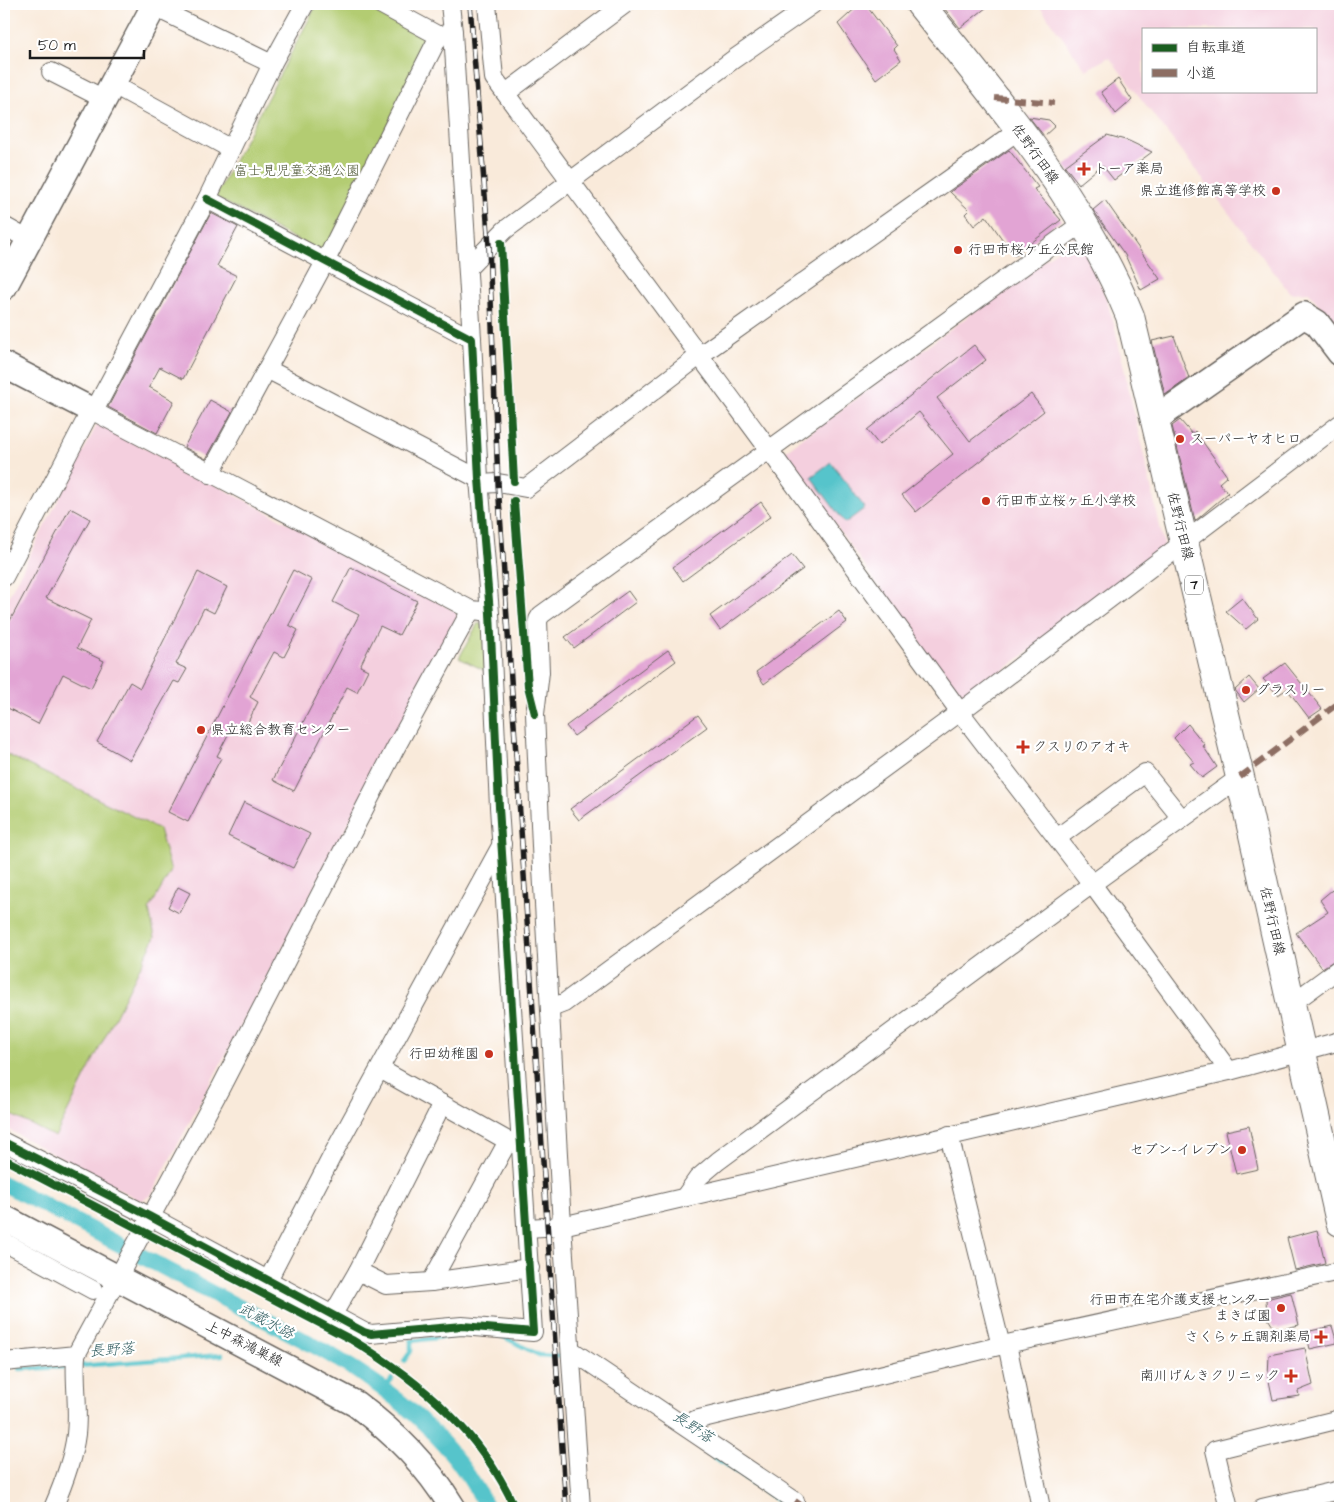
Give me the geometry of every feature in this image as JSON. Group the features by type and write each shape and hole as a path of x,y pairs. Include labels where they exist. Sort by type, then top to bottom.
{"main road":[{"name":"佐野行田線","path":"920,4 1019,130 1084,222 1119,288 1130,316 1240,778 1301,1051 1334,1166 1340,1222"}],"street":[{"path":"4,577 91,410 94,411 207,198 272,64 305,4"},
{"path":"380,4 446,34"},
{"path":"4,1142 149,1216 358,1330 371,1334 462,1326 533,1332 530,1268 515,1143 490,613 479,482 468,268 446,34 450,4"},
{"path":"487,4 494,78 960,712 1092,884 1229,1072"},
{"path":"506,93 625,4"},
{"path":"468,268 505,230 570,180 734,59 813,4"},
{"path":"4,287 152,5 272,64"},
{"path":"210,474 446,34"},
{"path":"51,72 108,91 231,149"},
{"path":"267,369 479,482 526,488 699,356 1019,130"},
{"path":"207,198 472,339"},
{"path":"581,1508 562,1226 535,714 540,672 538,620 541,615 1084,222"},
{"path":"4,226 29,240"},
{"path":"1154,420 1304,314 1317,323 1340,353"},
{"path":"4,365 471,610 490,613"},
{"path":"551,1008 564,1003 960,712 1340,424"},
{"path":"53,1508 64,1482 76,1434 76,1367 149,1216 221,1087 395,749 471,610"},
{"path":"1057,838 1145,773 1182,819"},
{"path":"686,1195 698,1178 718,1161 1092,884 1240,778"},
{"path":"268,1280 502,843"},
{"path":"1291,1004 1340,968"},
{"path":"526,1228 562,1226 686,1195 1229,1072 1340,1042"},
{"path":"380,1069 515,1143"},
{"path":"332,1316 358,1271 442,1104"},
{"path":"949,1135 1004,1345 1041,1508"},
{"path":"431,1282 515,1143"},
{"name":"上中森鴻巣線","path":"4,1218 121,1271 356,1404 402,1440 427,1468 453,1508"},
{"path":"4,1242 93,1290"},
{"path":"358,1271 386,1285 431,1282 530,1268"},
{"path":"686,1428 695,1420 1004,1345 1340,1271"},
{"path":"571,1350 796,1502"},
{"path":"4,1362 76,1367"},
{"path":"1230,1508 1215,1450 1340,1420"},
{"path":"1262,1508 1340,1490"}],"shaded area":[{"name":"県立進修館高等学校","path":"1038,4 1340,4 1340,333 1309,292 1290,293 1109,57 1086,70"},
{"name":"行田市立桜ヶ丘小学校","path":"1078,235 1105,295 1114,324 1165,549 961,702 784,452"},
{"name":"県立総合教育センター","path":"98,423 455,611 458,616 151,1195 141,1201 4,1127 4,605"}],"green space":[{"name":"富士見児童交通公園","path":"317,4 366,4 432,38 324,254 215,197"},
{"path":"478,623 487,627 490,673 459,658"},
{"path":"4,753 159,829 171,871 149,910 155,937 55,1137 4,1111"}],"water":[{"path":"831,462 865,508 845,523 811,477"}],"building":[{"path":"860,4 865,4 897,46 894,49 901,60 876,79 838,24"},
{"path":"949,4 991,4 960,28 944,8"},
{"path":"1118,79 1132,100 1116,114 1101,92"},
{"path":"1029,117 1049,120 1055,126 1044,136"},
{"path":"1107,135 1129,141 1152,152 1114,180 1102,165 1079,184 1065,166"},
{"path":"1009,150 1038,187 1034,189 1061,220 1014,256 986,216 974,226 965,214 969,210 950,192"},
{"path":"1105,200 1160,279 1141,290 1125,255 1093,210"},
{"path":"211,213 238,227 217,266 237,276 183,379 160,367 149,387 174,401 157,433 108,407"},
{"path":"1174,336 1189,378 1165,395 1152,341"},
{"path":"974,345 986,360 937,398 970,441 1031,394 1044,411 916,512 902,495 953,454 919,412 879,445 867,430"},
{"path":"210,400 232,412 206,459 184,447"},
{"path":"1180,420 1192,434 1195,431 1227,476 1219,483 1228,493 1195,521 1172,426"},
{"path":"761,502 771,516 683,581 673,567"},
{"path":"70,508 90,519 46,598 91,620 77,648 104,661 91,688 63,674 38,724 4,706 4,632"},
{"path":"792,555 803,569 720,630 710,616"},
{"path":"351,567 417,601 399,635 380,626 360,666 368,670 357,692 347,687 294,791 273,780 359,615 333,602"},
{"path":"293,570 312,580 289,625 298,630 284,657 274,652 250,697 258,702 244,730 233,725 217,756 221,758 188,822 168,812"},
{"path":"198,572 227,587 214,613 204,608 176,664 187,669 179,683 174,681 130,760 97,742 130,682 140,688"},
{"path":"628,591 636,602 574,648 565,637"},
{"path":"1242,598 1258,619 1246,629 1226,611"},
{"path":"839,611 847,622 764,684 756,672"},
{"path":"668,650 676,661 574,736 566,726"},
{"path":"1285,663 1322,709 1309,718 1287,689 1278,695 1263,679"},
{"name":"グラスリー","path":"1249,677 1259,689 1244,702 1235,690"},
{"path":"698,715 707,727 579,820 570,809"},
{"path":"1188,724 1205,745 1203,746 1217,767 1202,778 1190,764 1194,762 1174,738"},
{"path":"244,802 310,834 293,868 228,836"},
{"path":"178,887 190,893 179,913 168,907"},
{"path":"1332,890 1340,902 1340,957 1322,968 1296,933 1328,912 1320,900"},
{"name":"セブン-イレブン","path":"1249,1126 1258,1169 1236,1174 1226,1131"},
{"path":"1317,1230 1325,1263 1295,1270 1287,1238"},
{"name":"行田市在宅介護支援センター まきば園","path":"1291,1293 1299,1325 1278,1330 1278,1327 1274,1328 1267,1317 1266,1299"},
{"path":"1332,1326 1337,1343 1310,1349 1306,1332"},
{"path":"1305,1348 1313,1385 1298,1391 1299,1396 1273,1400 1268,1376 1269,1355"}],"waterway":[{"name":"武蔵水路","path":"4,1184 292,1334 368,1378 403,1404 435,1434 463,1468 487,1508"},
{"name":"長野落","path":"404,1361 411,1351 411,1341 470,1334"},
{"name":"長野落","path":"502,1336 539,1355 566,1357"},
{"name":"長野落","path":"78,1366 222,1355"},
{"name":"長野落","path":"19,1369 71,1367"},
{"path":"384,1389 392,1379"},
{"name":"長野落","path":"701,1448 789,1508"}],"railway":[{"path":"470,4 489,246 498,483 566,1508"}],"marked path":[{"path":"995,98 1054,103"},
{"path":"1240,777 1340,702"},
{"path":"795,1501 805,1508"}],"cycle path":[{"path":"4,1142 149,1216 364,1332 371,1334 462,1326 533,1332 499,807 490,613 479,479 472,339 207,199"},
{"path":"501,243 514,481"},
{"path":"514,501 528,686 535,714"},
{"path":"4,1159 352,1340 402,1373 447,1411 467,1433 485,1456 515,1508"}],"place":[{"name":"トーア薬局","path":"1084,169"},
{"name":"県立進修館高等学校","path":"1276,191"},
{"name":"行田市桜ケ丘公民館","path":"958,250"},
{"name":"スーパーヤオヒロ","path":"1180,439"},
{"name":"行田市立桜ヶ丘小学校","path":"986,501"},
{"name":"グラスリー","path":"1246,690"},
{"name":"県立総合教育センター","path":"201,730"},
{"name":"クスリのアオキ","path":"1023,747"},
{"name":"行田幼稚園","path":"489,1054"},
{"name":"セブン-イレブン","path":"1242,1150"},
{"name":"行田市在宅介護支援センター まきば園","path":"1281,1308"},
{"name":"さくらヶ丘調剤薬局","path":"1321,1337"},
{"name":"南川げんきクリニック","path":"1291,1376"}]}
